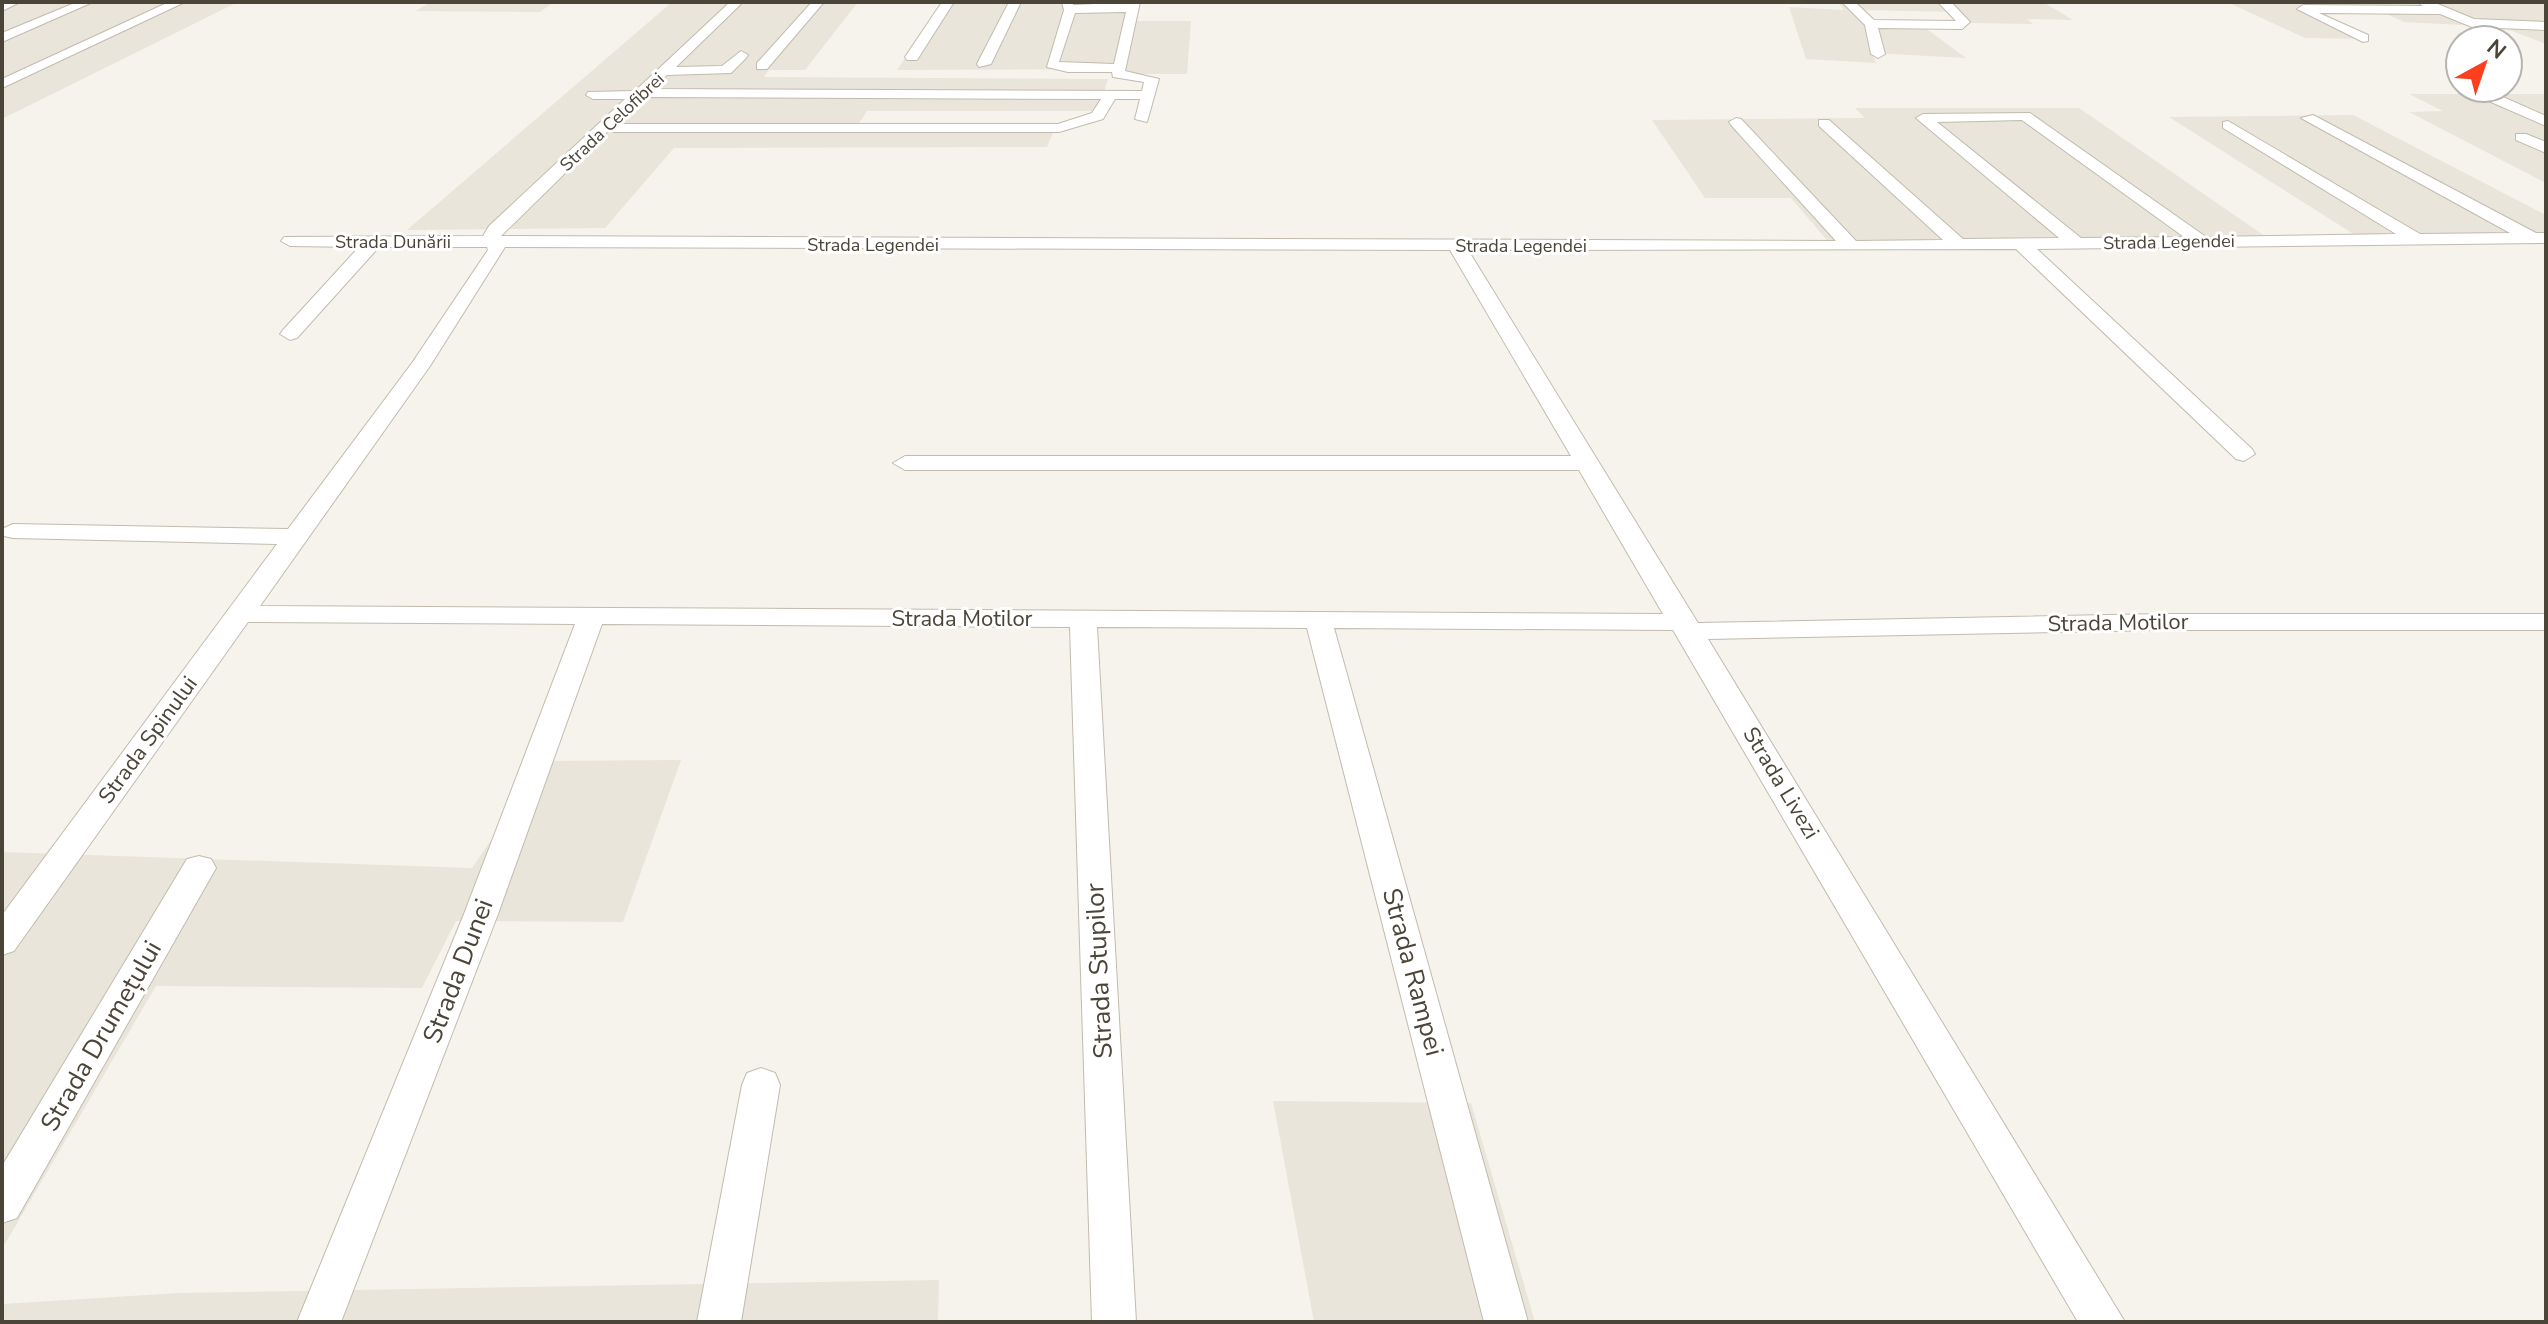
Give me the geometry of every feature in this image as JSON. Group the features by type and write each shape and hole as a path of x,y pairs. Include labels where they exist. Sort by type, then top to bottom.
{"street":[{"path":"2,7 14,2"},
{"path":"2,38 87,2"},
{"path":"2,84 179,2"},
{"name":"Strada Celofibrei","path":"496,243 492,236 495,230 737,2"},
{"path":"762,66 818,2"},
{"path":"912,57 948,2"},
{"path":"984,64 1015,2"},
{"path":"1848,2 1871,24 1878,54"},
{"path":"1871,24 1962,25 1964,22 1944,2"},
{"path":"2422,2 2472,23 2498,24"},
{"path":"2289,3 2363,38"},
{"path":"1119,68 1068,68 1052,64 1069,5 1134,5 1119,68 1121,76 1152,79 1142,119"},
{"path":"2303,9 2440,10"},
{"path":"2495,10 2522,24"},
{"path":"2524,25 2546,26"},
{"path":"666,71 726,70 741,55"},
{"path":"593,95 1147,95"},
{"path":"605,128 1059,128 1098,116 1110,95"},
{"path":"2507,104 2546,122"},
{"path":"2076,243 1923,118 2025,116 2201,241"},
{"path":"2308,118 2540,238"},
{"path":"1736,122 1851,246"},
{"path":"1824,123 1958,244"},
{"path":"2228,125 2417,239"},
{"path":"2521,137 2546,148"},
{"name":"Strada Legendei","path":"496,243 1851,246 2540,238"},
{"name":"Strada Dunării","path":"290,241 496,243"},
{"path":"290,334 373,242"},
{"name":"Strada Spinului","path":"2,941 420,366 497,250 496,243"},
{"path":"2021,244 2244,454"},
{"name":"Strada Livezi","path":"1457,246 1688,626 2103,1322"},
{"path":"905,463 1587,463"},
{"path":"13,531 293,537"},
{"name":"Strada Motilor","path":"239,614 1688,626 2546,622"},
{"name":"Strada Dunei","path":"319,1322 475,929 591,617"},
{"name":"Strada Stupilor","path":"1083,620 1114,1322"},
{"name":"Strada Rampei","path":"1319,623 1506,1322"},
{"name":"Strada Drumețului","path":"2,1204 199,868"},
{"path":"719,1322 761,1085"}],"shaded area":[{"path":"2,2 238,2 2,119"},
{"path":"431,2 554,2 540,12 415,11"},
{"path":"672,2 858,2 805,70 769,70 764,77 1108,79 1098,111 867,111 858,125 1056,126 1047,147 674,148 605,228 407,230"},
{"path":"943,2 1200,4 1139,4 1137,21 1191,21 1187,74 1124,74 1124,69 897,70"},
{"path":"1838,2 2043,2 2073,20 2027,19 2033,24 1970,23 1956,12 1861,10 1871,22 1920,24 1966,58 1872,53 1876,63 1806,59 1789,7 1844,10"},
{"path":"2227,2 2546,2 2546,44 2524,36 2524,24 2404,22 2380,11 2316,12 2370,39 2305,38"},
{"path":"2409,94 2444,94 2444,104 2524,104 2524,94 2546,94 2546,183 2409,112 2443,111"},
{"path":"1855,108 2079,108 2272,241 1832,246 1791,198 1705,198 1652,120 1865,118"},
{"path":"2353,115 2546,215 2546,238 2363,240 2169,117"},
{"path":"681,760 623,922 456,921 422,988 156,986 2,1249 2,852 472,868 545,761"},
{"path":"1273,1101 1471,1103 1535,1322 1314,1322"},
{"path":"939,1280 938,1322 2,1322 2,1304 178,1293"}]}
